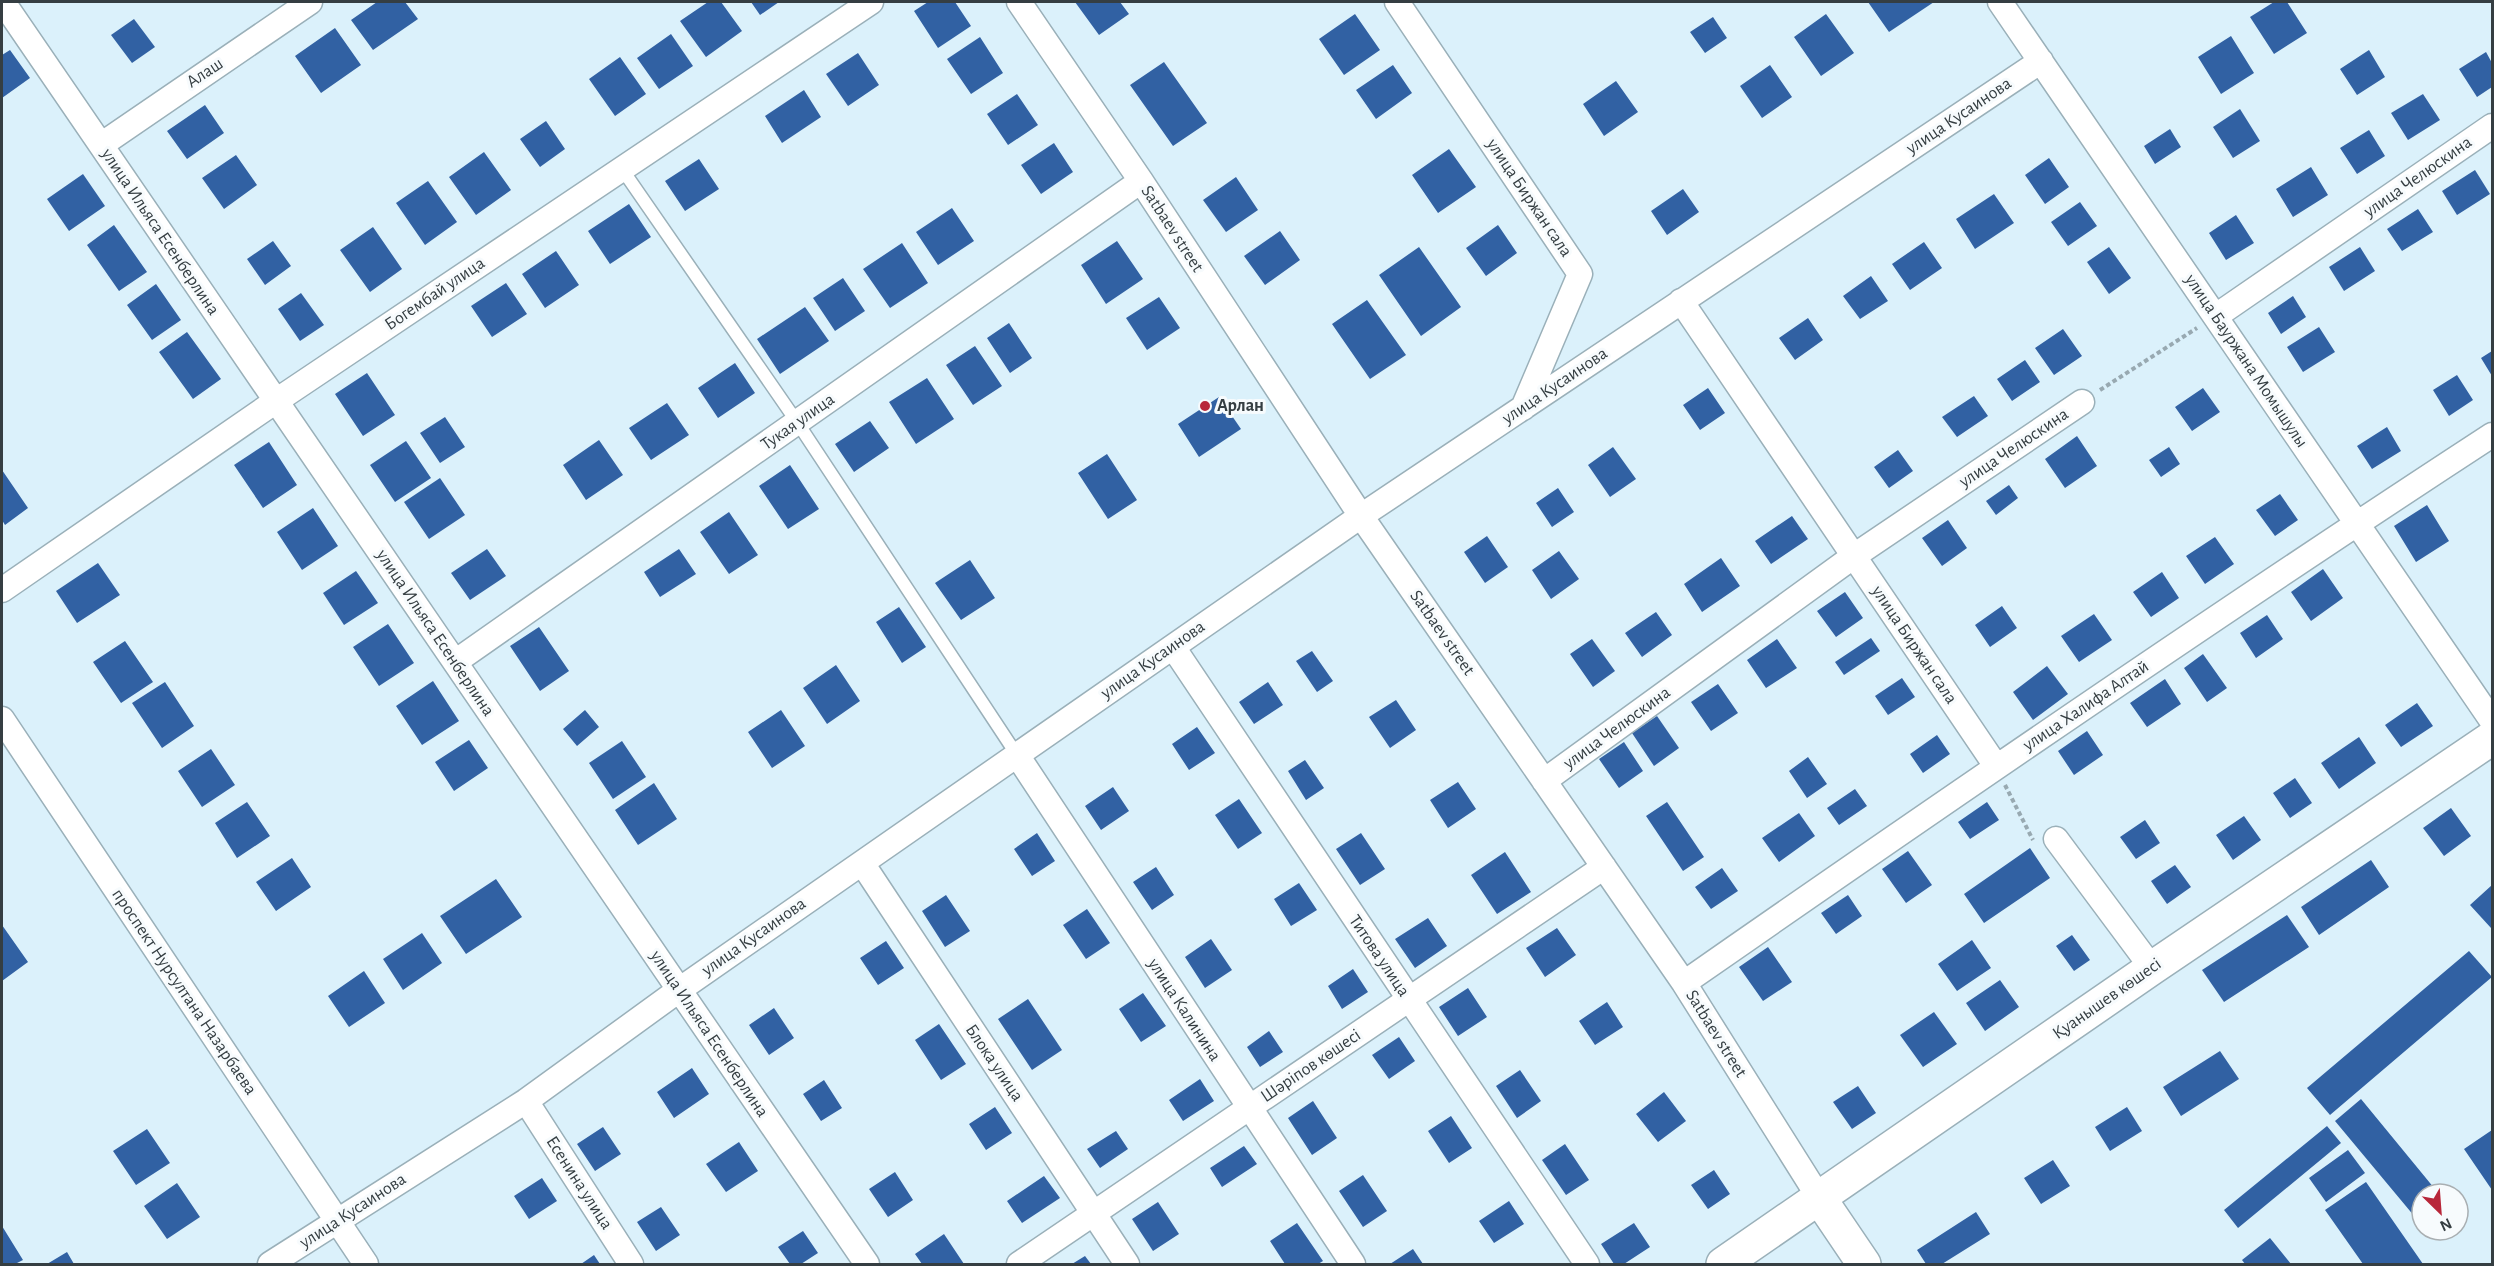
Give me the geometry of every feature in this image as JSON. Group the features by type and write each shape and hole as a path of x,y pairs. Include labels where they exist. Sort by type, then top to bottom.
{"street":[{"name":"улица Ильяса Есенберлина","path":"3,2 867,1264"},
{"name":"Алаш","path":"101,145 310,2"},
{"name":"Богембай улица","path":"2,590 276,401 871,2"},
{"name":"Satbaev street","path":"1019,2 1141,181 1361,516 1684,983 1820,1199 1864,1264"},
{"name":"улица Биржан сала","path":"1397,2 1580,274 1523,408"},
{"name":"улица Бауржана Момышулы","path":"2000,2 2493,721"},
{"name":"улица Кусаинова","path":"270,1264 526,1101 679,990 1361,516 2041,61"},
{"name":"улица Челюскина","path":"2216,316 2493,126"},
{"name":"Тукая улица","path":"455,662 1141,181"},
{"name":"улица Биржан сала","path":"1681,301 1996,766"},
{"name":"улица Челюскина","path":"1544,781 1854,556 2082,402"},
{"name":"улица Халифа Алтай","path":"1684,983 1996,766 2493,435"},
{"name":"Титова улица","path":"1173,646 1587,1264"},
{"name":"проспект Нурсултана Назарбаева","path":"2,719 366,1264"},
{"name":"Қуанышев көшесі","path":"1724,1264 2152,968 2493,738"},
{"name":"улица Калинина","path":"1017,755 1248,1109 1353,1264"},
{"path":"2056,839 2152,968"},
{"name":"Блока улица","path":"861,863 1127,1264"},
{"name":"Шәріпов көшесі","path":"1019,1264 1604,867"},
{"name":"Есенина улица","path":"526,1101 632,1264"}],"lane":[{"path":"622,169 797,422 1017,755"}],"path":[{"name":"улица Челюскина","path":"2082,402 2216,316"},
{"path":"1996,766 2034,843 2056,839"}],"building":[{"path":"377,2 405,2 418,19 373,50 351,20"},
{"path":"708,2 721,2 742,31 706,57 680,21"},
{"path":"751,2 779,2 760,15"},
{"path":"928,2 955,2 971,26 938,48 914,11"},
{"path":"1075,2 1120,2 1129,14 1099,35"},
{"path":"1868,2 1934,2 1889,32"},
{"path":"2274,2 2287,2 2307,33 2274,54 2250,17"},
{"path":"1355,14 1380,50 1344,75 1319,39"},
{"path":"1826,14 1854,53 1821,76 1794,37"},
{"path":"1713,17 1727,38 1705,53 1690,32"},
{"path":"134,19 155,47 132,63 111,35"},
{"path":"335,28 361,65 321,93 295,56"},
{"path":"671,34 693,66 659,89 637,58"},
{"path":"2231,36 2254,73 2221,94 2198,57"},
{"path":"980,37 1003,73 971,94 947,59"},
{"path":"10,50 30,78 2,98 2,55"},
{"path":"2369,50 2385,77 2357,95 2340,69"},
{"path":"2486,52 2492,63 2492,87 2477,97 2459,69"},
{"path":"858,53 879,85 848,106 826,74"},
{"path":"620,57 646,94 615,116 589,79"},
{"path":"1164,62 1207,123 1173,146 1130,85"},
{"path":"1393,65 1412,93 1376,119 1356,90"},
{"path":"1770,65 1792,97 1762,118 1740,86"},
{"path":"1616,81 1638,112 1604,136 1583,104"},
{"path":"804,90 821,117 782,143 765,116"},
{"path":"1017,94 1038,125 1008,145 987,114"},
{"path":"2423,94 2440,120 2408,140 2391,113"},
{"path":"205,105 224,133 187,159 167,131"},
{"path":"2240,109 2260,141 2233,158 2213,127"},
{"path":"546,121 565,149 540,167 520,139"},
{"path":"2170,129 2181,147 2155,164 2144,146"},
{"path":"2369,130 2385,156 2357,174 2340,148"},
{"path":"1054,143 1073,172 1041,194 1021,165"},
{"path":"1449,149 1476,187 1438,213 1412,175"},
{"path":"484,152 511,190 476,215 449,177"},
{"path":"236,155 257,185 224,209 202,178"},
{"path":"2049,158 2069,187 2045,204 2025,175"},
{"path":"699,159 719,189 685,211 665,181"},
{"path":"2311,167 2328,195 2293,217 2276,189"},
{"path":"2475,170 2490,194 2457,215 2442,191"},
{"path":"83,174 105,206 69,231 47,199"},
{"path":"1236,177 1258,210 1226,232 1203,200"},
{"path":"428,181 457,222 425,245 396,203"},
{"path":"1683,189 1699,212 1667,235 1651,211"},
{"path":"1994,194 2014,223 1975,249 1956,219"},
{"path":"2080,202 2097,226 2068,246 2051,222"},
{"path":"629,204 651,237 610,264 588,231"},
{"path":"952,208 974,241 938,265 916,232"},
{"path":"2418,209 2433,232 2402,251 2387,229"},
{"path":"2236,215 2254,243 2226,260 2209,233"},
{"path":"114,225 147,272 119,291 87,245"},
{"path":"1498,225 1517,253 1486,276 1466,248"},
{"path":"373,227 402,269 370,292 340,250"},
{"path":"1280,231 1300,260 1265,285 1244,256"},
{"path":"273,241 291,266 265,285 247,259"},
{"path":"1117,241 1143,279 1106,304 1081,265"},
{"path":"1924,242 1942,268 1910,290 1892,264"},
{"path":"902,243 928,283 890,308 863,269"},
{"path":"1419,247 1461,307 1421,336 1379,275"},
{"path":"2109,247 2131,278 2109,294 2087,262"},
{"path":"2360,247 2375,271 2344,291 2329,267"},
{"path":"556,251 579,285 545,308 522,274"},
{"path":"1871,276 1888,301 1860,319 1843,296"},
{"path":"843,278 865,311 835,331 813,298"},
{"path":"506,283 527,314 492,337 471,306"},
{"path":"156,284 181,320 152,340 127,305"},
{"path":"301,293 324,325 300,341 278,309"},
{"path":"2293,296 2306,317 2281,334 2268,313"},
{"path":"1159,297 1180,328 1147,350 1126,318"},
{"path":"1367,300 1406,355 1370,379 1332,324"},
{"path":"805,307 829,341 780,374 757,339"},
{"path":"1808,318 1823,340 1795,360 1779,338"},
{"path":"1009,323 1032,358 1010,373 987,338"},
{"path":"2319,327 2335,352 2303,372 2287,347"},
{"path":"2063,329 2082,356 2054,375 2035,348"},
{"path":"187,332 221,379 193,399 159,352"},
{"path":"975,346 1002,386 973,405 946,365"},
{"path":"2492,351 2492,376 2481,358"},
{"path":"2025,360 2040,382 2012,401 1997,379"},
{"path":"735,363 755,393 718,418 698,388"},
{"path":"367,373 395,415 363,436 335,394"},
{"path":"2457,375 2473,400 2449,416 2433,390"},
{"path":"927,378 954,419 916,444 889,402"},
{"path":"1708,388 1725,413 1700,430 1683,405"},
{"path":"2203,388 2220,412 2192,431 2175,407"},
{"path":"1974,396 1988,416 1957,437 1942,417"},
{"path":"1219,397 1241,429 1199,457 1178,424"},
{"path":"667,403 689,435 651,460 629,428"},
{"path":"445,417 465,447 440,463 420,433"},
{"path":"870,421 889,448 854,472 835,444"},
{"path":"2387,427 2401,451 2372,469 2357,446"},
{"path":"2077,436 2097,466 2065,488 2045,459"},
{"path":"599,440 623,475 586,500 563,465"},
{"path":"406,441 431,478 395,502 370,465"},
{"path":"269,442 297,485 263,508 234,465"},
{"path":"1613,447 1636,479 1610,497 1588,465"},
{"path":"2169,447 2180,464 2161,477 2149,460"},
{"path":"1898,450 1913,471 1889,488 1874,467"},
{"path":"1107,454 1137,500 1108,519 1078,473"},
{"path":"790,465 819,509 788,529 759,486"},
{"path":"2,470 28,508 5,525 2,520"},
{"path":"440,478 465,515 429,539 404,502"},
{"path":"2009,485 2018,498 1996,515 1986,501"},
{"path":"1558,488 1574,512 1552,527 1536,503"},
{"path":"2280,494 2298,520 2275,536 2256,510"},
{"path":"2427,505 2449,541 2416,562 2394,526"},
{"path":"313,508 338,546 302,570 277,532"},
{"path":"729,512 758,555 729,574 700,532"},
{"path":"1792,516 1808,539 1771,564 1755,541"},
{"path":"1948,520 1967,548 1942,566 1922,538"},
{"path":"1487,536 1508,567 1485,583 1464,552"},
{"path":"2215,537 2234,564 2205,584 2186,556"},
{"path":"487,549 506,576 470,600 451,573"},
{"path":"679,549 696,574 660,597 644,572"},
{"path":"1559,551 1579,579 1551,599 1532,570"},
{"path":"1721,558 1740,586 1702,612 1684,584"},
{"path":"970,560 995,598 961,620 935,583"},
{"path":"98,563 120,595 77,623 56,591"},
{"path":"2323,569 2343,598 2311,621 2291,592"},
{"path":"356,571 378,603 344,625 323,593"},
{"path":"2162,572 2179,598 2151,617 2133,592"},
{"path":"1845,592 1863,618 1836,637 1817,611"},
{"path":"2002,606 2017,628 1990,647 1975,625"},
{"path":"899,607 926,647 902,663 876,622"},
{"path":"1656,612 1672,635 1642,657 1625,633"},
{"path":"2094,614 2112,640 2079,662 2061,636"},
{"path":"2267,615 2283,639 2256,658 2240,633"},
{"path":"388,624 414,663 379,686 353,647"},
{"path":"539,627 569,671 540,691 510,646"},
{"path":"1871,638 1880,651 1844,675 1835,662"},
{"path":"1592,639 1615,671 1593,687 1570,654"},
{"path":"1777,639 1797,668 1766,688 1747,660"},
{"path":"125,641 153,682 121,703 93,662"},
{"path":"1312,651 1333,681 1317,692 1296,661"},
{"path":"2203,654 2227,688 2207,702 2184,668"},
{"path":"836,665 860,701 827,724 803,688"},
{"path":"2047,666 2068,694 2033,720 2013,692"},
{"path":"1902,678 1915,697 1888,715 1875,696"},
{"path":"2165,679 2181,704 2147,727 2130,703"},
{"path":"433,681 459,721 422,745 396,706"},
{"path":"165,682 194,726 162,748 132,703"},
{"path":"1268,682 1283,705 1254,724 1239,702"},
{"path":"1718,684 1738,713 1711,731 1691,702"},
{"path":"1396,700 1416,730 1390,748 1369,717"},
{"path":"2417,703 2433,726 2401,747 2385,725"},
{"path":"585,710 599,727 577,746 563,729"},
{"path":"781,710 805,746 772,768 748,732"},
{"path":"1657,716 1679,748 1654,766 1632,733"},
{"path":"1197,727 1215,753 1189,770 1172,744"},
{"path":"2087,731 2103,755 2074,775 2058,751"},
{"path":"1937,735 1950,754 1923,773 1910,754"},
{"path":"2359,737 2376,763 2339,789 2321,763"},
{"path":"469,740 488,768 454,791 435,762"},
{"path":"622,741 646,777 613,799 589,763"},
{"path":"1624,742 1643,771 1619,788 1599,759"},
{"path":"211,749 235,785 202,807 178,771"},
{"path":"1808,757 1827,784 1807,798 1789,771"},
{"path":"1305,760 1324,788 1306,800 1288,771"},
{"path":"2295,778 2312,803 2290,818 2273,793"},
{"path":"1458,782 1476,809 1448,828 1430,800"},
{"path":"654,783 677,819 638,845 615,810"},
{"path":"1113,787 1129,811 1101,830 1085,806"},
{"path":"1855,789 1867,806 1839,825 1827,808"},
{"path":"1239,799 1262,833 1238,849 1215,815"},
{"path":"247,802 270,836 237,858 215,823"},
{"path":"1667,802 1704,857 1683,871 1646,816"},
{"path":"1987,802 1999,820 1970,839 1958,822"},
{"path":"2451,808 2471,836 2444,856 2423,828"},
{"path":"1799,813 1815,836 1779,862 1762,838"},
{"path":"2244,816 2261,840 2233,860 2216,835"},
{"path":"2145,820 2160,843 2136,859 2120,837"},
{"path":"1037,833 1055,861 1032,876 1014,849"},
{"path":"1361,833 1385,869 1360,885 1336,849"},
{"path":"2030,848 2050,878 1984,923 1964,894"},
{"path":"1908,851 1932,885 1906,903 1882,869"},
{"path":"1505,852 1531,892 1497,914 1471,875"},
{"path":"292,858 311,887 276,911 256,882"},
{"path":"2371,860 2389,887 2319,935 2301,907"},
{"path":"2175,865 2191,887 2167,904 2151,881"},
{"path":"1156,867 1174,895 1152,910 1133,882"},
{"path":"1722,868 1738,891 1711,909 1695,887"},
{"path":"496,879 522,917 466,954 440,916"},
{"path":"1299,883 1317,910 1291,926 1274,899"},
{"path":"2492,885 2492,927 2491,928 2470,905"},
{"path":"946,895 970,931 945,947 922,911"},
{"path":"1848,895 1862,916 1836,934 1821,913"},
{"path":"1087,909 1110,943 1086,959 1063,925"},
{"path":"2287,915 2309,947 2224,1002 2202,970"},
{"path":"1428,918 1447,946 1415,968 1395,939"},
{"path":"2,925 28,962 2,981"},
{"path":"1557,928 1576,955 1545,977 1526,948"},
{"path":"422,933 442,963 403,990 383,959"},
{"path":"2072,935 2090,960 2074,971 2056,946"},
{"path":"1211,939 1232,970 1205,988 1185,957"},
{"path":"1972,940 1991,968 1957,991 1938,964"},
{"path":"886,941 904,968 878,985 860,958"},
{"path":"1768,947 1792,982 1763,1001 1739,967"},
{"path":"2469,951 2492,977 2330,1115 2307,1088"},
{"path":"1353,969 1368,992 1342,1009 1328,986"},
{"path":"364,971 385,1003 349,1027 328,996"},
{"path":"2000,980 2019,1007 1985,1031 1966,1003"},
{"path":"1468,988 1487,1017 1458,1036 1439,1007"},
{"path":"1143,993 1166,1026 1141,1042 1119,1009"},
{"path":"1028,999 1062,1050 1032,1070 998,1019"},
{"path":"1607,1002 1623,1027 1595,1045 1579,1021"},
{"path":"774,1008 794,1038 769,1055 749,1025"},
{"path":"1934,1012 1957,1044 1923,1067 1900,1035"},
{"path":"939,1024 966,1064 941,1080 915,1040"},
{"path":"1269,1031 1283,1052 1260,1067 1247,1047"},
{"path":"1399,1037 1415,1061 1389,1079 1372,1055"},
{"path":"2220,1051 2239,1079 2181,1116 2163,1087"},
{"path":"692,1068 709,1094 674,1118 657,1092"},
{"path":"1520,1070 1541,1101 1517,1118 1496,1086"},
{"path":"1200,1079 1214,1101 1183,1121 1169,1100"},
{"path":"824,1080 842,1108 821,1121 803,1094"},
{"path":"1858,1086 1876,1113 1852,1129 1833,1102"},
{"path":"1664,1092 1686,1121 1658,1142 1636,1114"},
{"path":"2361,1099 2429,1182 2410,1182 2410,1211 2335,1121"},
{"path":"1313,1101 1337,1138 1312,1155 1288,1118"},
{"path":"995,1107 1012,1133 986,1150 969,1124"},
{"path":"2127,1107 2142,1131 2110,1151 2095,1127"},
{"path":"1451,1116 1472,1148 1449,1163 1428,1131"},
{"path":"2327,1126 2341,1143 2238,1228 2224,1210"},
{"path":"603,1127 621,1154 595,1171 577,1144"},
{"path":"147,1129 170,1163 136,1185 113,1151"},
{"path":"2492,1130 2492,1190 2464,1149"},
{"path":"1116,1131 1128,1149 1100,1168 1087,1149"},
{"path":"739,1142 758,1171 726,1192 706,1164"},
{"path":"1565,1144 1589,1180 1566,1195 1542,1160"},
{"path":"1244,1146 1257,1164 1222,1187 1210,1168"},
{"path":"2348,1150 2365,1173 2326,1202 2309,1178"},
{"path":"2053,1160 2070,1186 2041,1204 2024,1178"},
{"path":"1714,1170 1730,1194 1708,1209 1691,1185"},
{"path":"895,1172 913,1200 888,1217 869,1189"},
{"path":"1363,1175 1387,1211 1363,1227 1339,1191"},
{"path":"1044,1176 1060,1198 1022,1223 1007,1201"},
{"path":"542,1178 557,1201 529,1219 514,1196"},
{"path":"2366,1182 2423,1264 2363,1264 2325,1210"},
{"path":"177,1183 200,1217 167,1239 144,1206"},
{"path":"1509,1201 1524,1224 1494,1243 1479,1221"},
{"path":"1158,1202 1179,1234 1153,1251 1132,1219"},
{"path":"661,1207 680,1235 656,1251 637,1222"},
{"path":"1976,1212 1990,1234 1942,1264 1926,1264 1917,1250"},
{"path":"1297,1223 1323,1261 1318,1264 1285,1264 1270,1241"},
{"path":"1634,1223 1650,1247 1624,1264 1614,1264 1601,1244"},
{"path":"2,1226 23,1260 15,1264 2,1264"},
{"path":"803,1231 818,1253 801,1264 790,1264 778,1247"},
{"path":"944,1234 964,1264 922,1264 915,1254"},
{"path":"2270,1238 2291,1264 2245,1264 2242,1260"},
{"path":"1413,1249 1423,1264 1390,1264"},
{"path":"67,1252 74,1264 47,1264"},
{"path":"594,1255 600,1264 581,1264"},
{"path":"1085,1256 1091,1264 1072,1264"}],"place":[{"name":"Арлан","path":"1205,406"}]}
